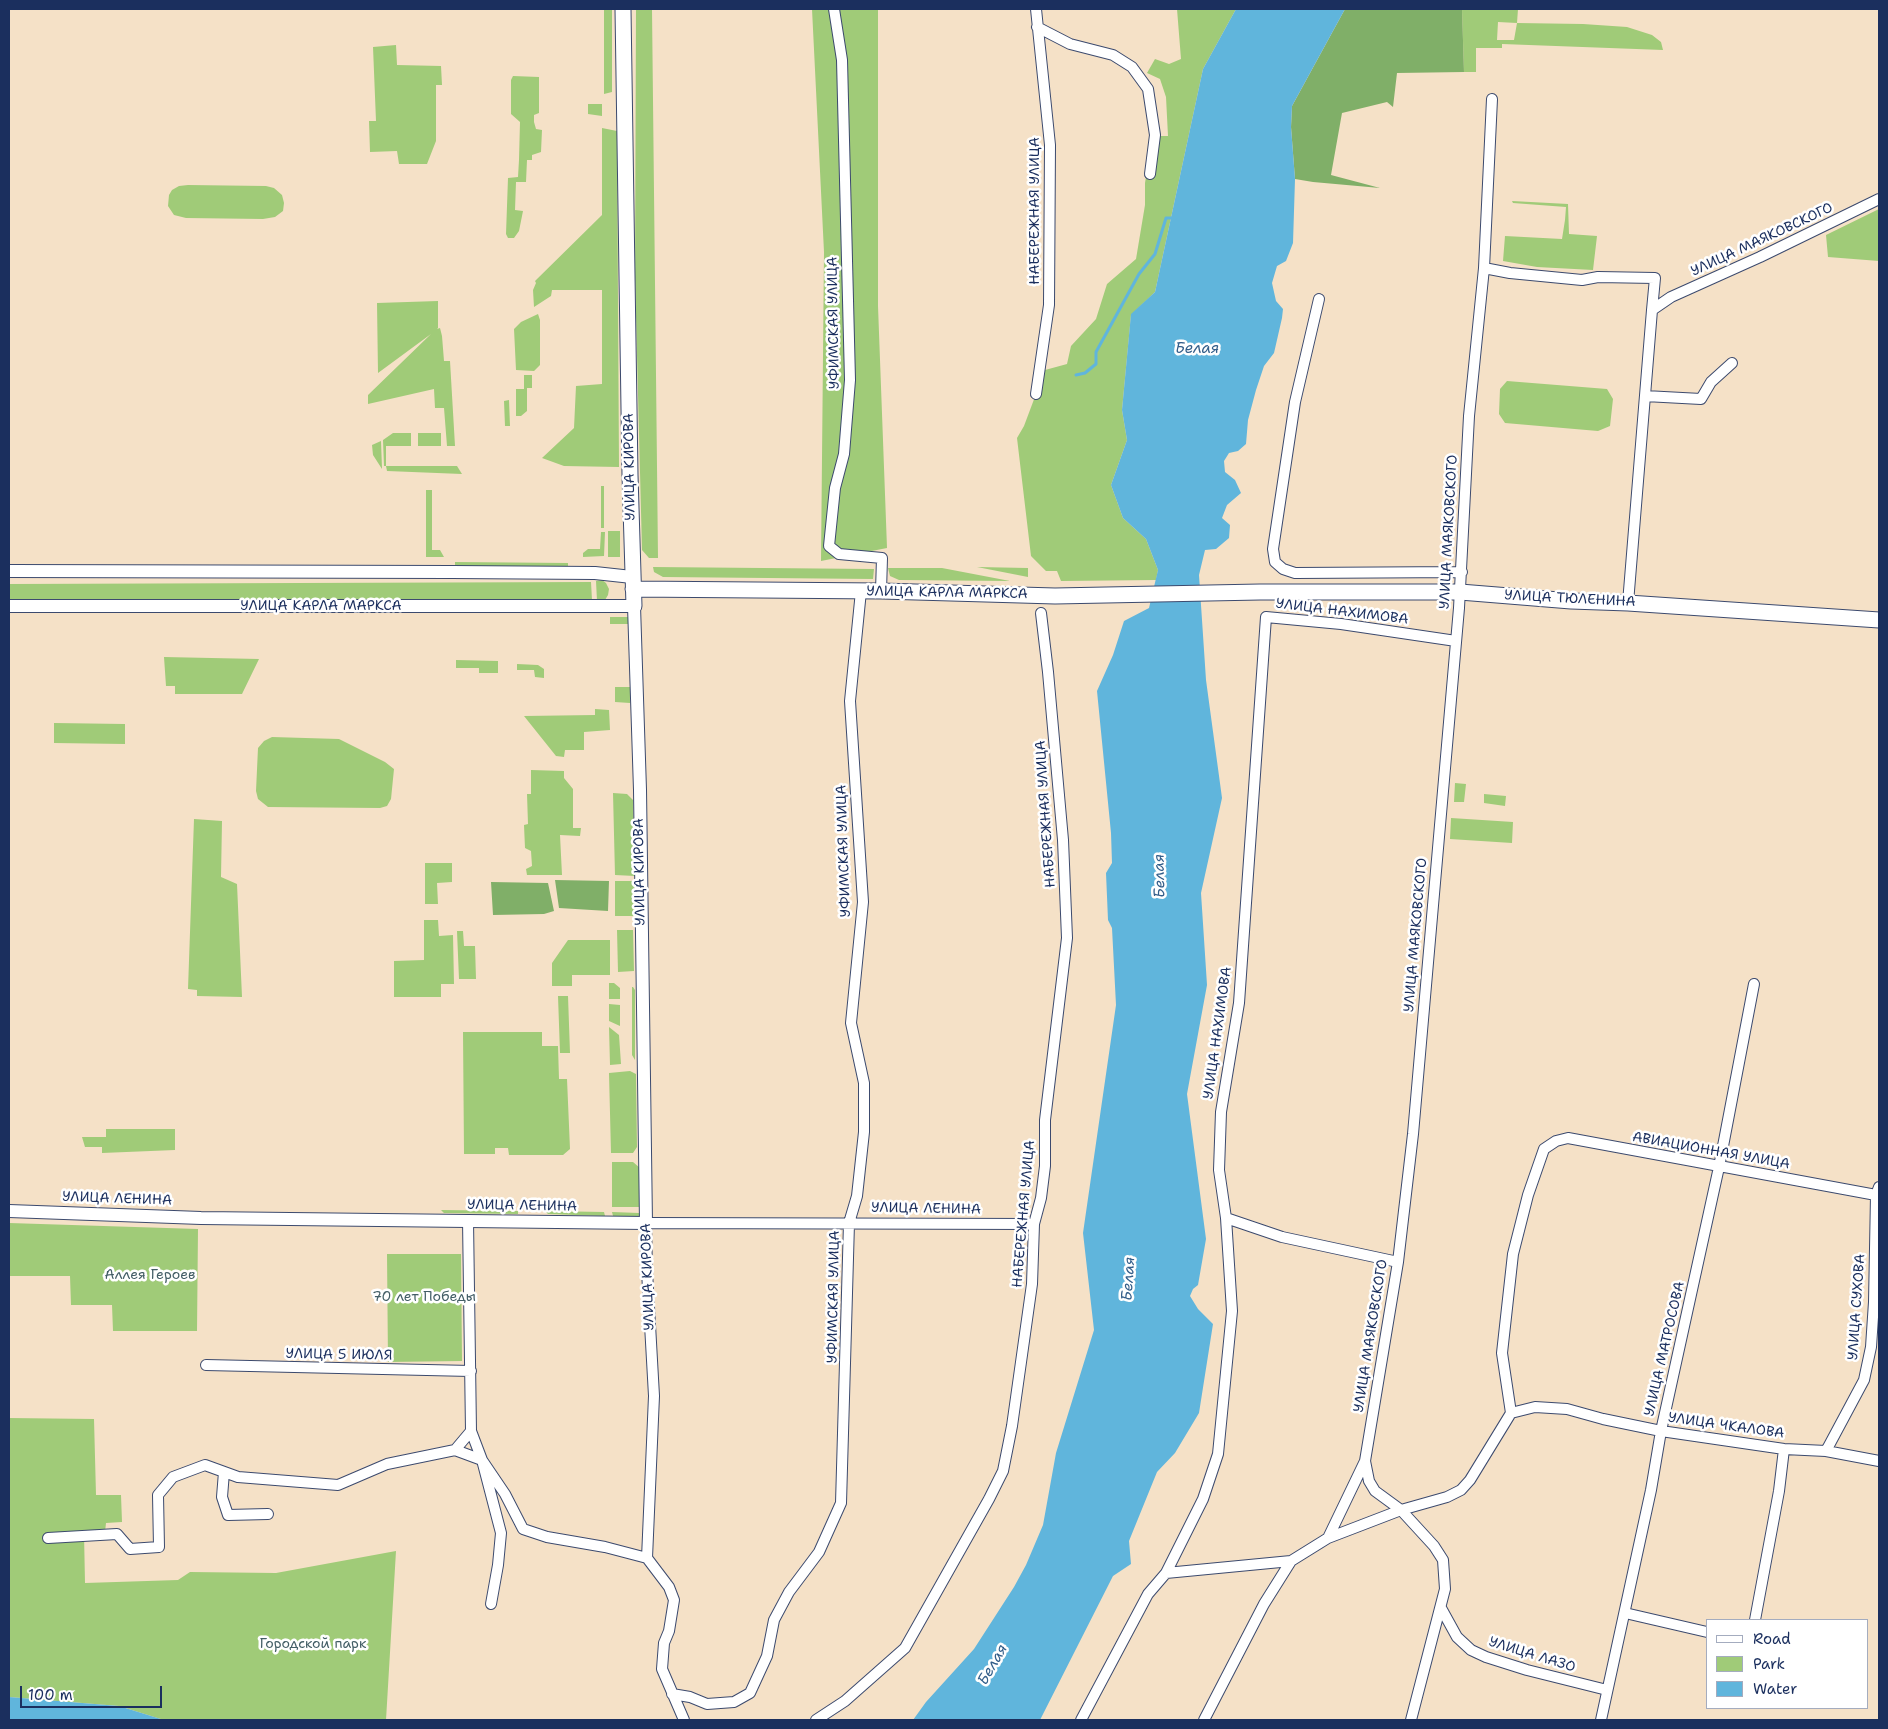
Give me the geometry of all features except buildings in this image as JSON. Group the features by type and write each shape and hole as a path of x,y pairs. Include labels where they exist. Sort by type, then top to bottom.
{"main road":[{"name":"УЛИЦА КИРОВА","path":"623,9 634,606"},
{"name":"УЛИЦА КАРЛА МАРКСА","path":"633,583 1055,596 1260,592"},
{"name":"УЛИЦА ТЮЛЕНИНА","path":"1260,592 1460,592 1571,601 1628,603 1879,620"}],"street":[{"name":"УФИМСКАЯ УЛИЦА","path":"834,9 842,60 850,380 844,454 835,488 829,546 839,554 882,558 881,591"},
{"name":"НАБЕРЕЖНАЯ УЛИЦА","path":"1036,9 1050,145 1048,305 1036,394"},
{"path":"1037,27 1070,44 1113,55 1132,67 1148,89 1155,135 1150,174"},
{"name":"УЛИЦА МАЯКОВСКОГО","path":"1328,1538 1364,1462 1398,1262 1413,1134 1462,572 1469,416 1484,268 1492,99"},
{"name":"УЛИЦА МАЯКОВСКОГО","path":"1652,310 1671,297 1879,200"},
{"path":"1484,268 1510,273 1582,280 1598,277 1655,278 1628,603"},
{"path":"1319,299 1295,402 1272,550 1275,562 1284,569 1296,573 1462,572"},
{"path":"1645,396 1701,399 1711,382 1732,363"},
{"name":"УЛИЦА КАРЛА МАРКСА","path":"9,571 595,573 633,583"},
{"name":"УФИМСКАЯ УЛИЦА","path":"672,1694 690,1697 707,1704 734,1702 750,1693 767,1656 774,1620 789,1592 819,1552 842,1503 849,1223 857,1196 864,1132 864,1083 851,1023 863,902 850,701 861,591"},
{"name":"УЛИЦА КАРЛА МАРКСА","path":"9,606 634,606"},
{"name":"УЛИЦА КИРОВА","path":"634,606 639,781 647,1271 654,1396 647,1558"},
{"name":"НАБЕРЕЖНАЯ УЛИЦА","path":"816,1720 845,1701 905,1648 990,1499 1003,1471 1012,1426 1032,1284 1034,1224 1041,1198 1045,1166 1045,1120 1067,938 1064,840 1041,613"},
{"name":"УЛИЦА НАХИМОВА","path":"1081,1720 1148,1594 1166,1573 1203,1499 1218,1454 1232,1311 1226,1218 1219,1170 1221,1112 1239,1003 1266,617 1341,624 1456,640"},
{"name":"УЛИЦА МАТРОСОВА","path":"1601,1720 1651,1490 1661,1431 1720,1167 1754,984"},
{"name":"АВИАЦИОННАЯ УЛИЦА","path":"1511,1413 1502,1353 1513,1254 1528,1195 1544,1149 1556,1141 1568,1138 1720,1167 1878,1191"},
{"name":"УЛИЦА СУХОВА","path":"1826,1451 1864,1380 1871,1347 1878,1191"},
{"name":"УЛИЦА ЛЕНИНА","path":"9,1211 201,1218 468,1220 646,1224 1034,1224"},
{"path":"1226,1218 1282,1237 1398,1262"},
{"path":"468,1220 472,1431 482,1460 501,1532 498,1565 491,1604"},
{"name":"УЛИЦА 5 ИЮЛЯ","path":"206,1365 471,1371"},
{"name":"УЛИЦА ЧКАЛОВА","path":"1511,1413 1535,1406 1567,1409 1603,1420 1661,1431 1784,1449 1826,1451 1879,1461"},
{"path":"1204,1720 1264,1604 1292,1561 1328,1538 1401,1510 1447,1497 1461,1490 1470,1480 1511,1413"},
{"path":"455,1450 472,1431"},
{"path":"1755,1619 1779,1491 1784,1449"},
{"path":"48,1538 117,1534 130,1549 159,1547 158,1495 172,1477 206,1465 238,1477 338,1485 387,1464 455,1450 482,1460 505,1494 523,1529 547,1537 605,1547 647,1558 669,1587 674,1600 669,1631 664,1643 662,1669 684,1720"},
{"path":"1364,1462 1369,1481 1375,1491 1401,1510 1434,1546 1443,1560 1445,1588 1411,1720"},
{"path":"224,1472 222,1497 228,1515 268,1514"},
{"path":"1166,1573 1292,1561"},
{"name":"УЛИЦА ЛАЗО","path":"1441,1608 1457,1637 1472,1650 1486,1657 1527,1670 1607,1690"},
{"path":"1625,1613 1706,1632"}],"green space":[{"path":"604,9 612,9 612,92 604,94"},
{"path":"636,9 652,9 658,558 649,558 642,550 635,277"},
{"path":"812,9 878,9 878,306 887,548 821,561 824,252"},
{"path":"1177,9 1236,9 1203,69 1155,292 1131,315 1122,410 1127,440 1111,485 1123,518 1146,539 1158,570 1156,580 1061,581 1057,571 1046,571 1031,556 1017,438 1024,426 1045,370 1067,364 1071,346 1096,319 1107,284 1136,259 1145,205 1145,183 1150,136 1168,136 1166,97 1160,79 1147,73 1155,59 1169,64 1181,59"},
{"path":"1345,9 1462,9 1464,72 1397,73 1393,107 1387,102 1342,113 1331,175 1380,188 1295,179 1291,127 1292,106"},
{"path":"1462,9 1518,9 1517,23 1627,27 1652,35 1661,42 1663,50 1502,44 1502,48 1476,48 1476,72 1464,72","holes":["1498,22 1517,23 1514,40 1497,40"]},
{"path":"396,45 397,65 441,66 442,85 436,85 436,141 427,164 399,164 397,151 370,152 369,121 376,121 373,47"},
{"path":"513,76 539,77 539,113 534,115 534,122 536,129 542,130 541,152 532,155 532,160 527,160 526,182 516,182 515,210 523,211 519,231 514,238 508,238 506,234 508,178 518,177 519,160 520,122 511,114 511,80"},
{"path":"588,104 602,104 602,116 588,114"},
{"path":"602,128 617,131 619,467 564,466 542,458 574,428 576,386 602,384 602,290 552,290 551,296 534,307 533,290 535,281 602,215"},
{"path":"179,186 266,186 274,188 282,195 283,211 275,217 263,219 186,218 174,215 168,206 169,195 172,190"},
{"path":"1512,201 1568,204 1569,234 1597,236 1593,270 1537,267 1503,261 1505,236 1562,239 1565,220 1566,207 1513,203"},
{"path":"1879,209 1879,261 1828,257 1826,235"},
{"path":"438,301 437,329 440,328 442,336 444,361 450,361 455,446 447,446 444,408 435,408 434,389 368,404 368,395 431,334 378,373 377,303"},
{"path":"538,314 540,320 540,365 534,371 516,370 514,329 521,322"},
{"path":"524,375 532,375 532,388 527,388 527,411 521,416 516,416 516,389 524,389"},
{"path":"1507,381 1607,389 1613,399 1610,426 1598,431 1505,423 1499,414 1500,389"},
{"path":"509,400 510,426 505,426 504,401"},
{"path":"393,433 411,433 411,446 386,446 386,466 384,466 383,440"},
{"path":"418,433 441,433 441,446 418,446"},
{"path":"381,441 382,469 373,455 372,445"},
{"path":"386,466 457,466 462,474 387,471"},
{"path":"601,486 604,486 604,528 601,528"},
{"path":"426,490 432,490 432,550 440,550 444,557 426,557"},
{"path":"608,531 620,531 620,557 608,557"},
{"path":"601,532 605,532 604,556 583,557 583,553 588,549 600,549"},
{"path":"455,562 568,563 568,567 455,566"},
{"path":"653,567 874,569 873,579 663,577 654,572"},
{"path":"977,567 1028,568 1028,577"},
{"path":"888,568 942,568 1010,581 899,580 890,576"},
{"path":"602,580 609,589 608,595 605,600 597,601 596,581"},
{"path":"591,582 592,600 9,599 9,584"},
{"path":"610,617 628,617 629,624 610,624"},
{"path":"164,657 259,659 242,694 175,694 175,686 166,686"},
{"path":"456,660 498,661 498,673 479,673 479,668 456,668"},
{"path":"517,664 538,665 544,669 544,678 535,677 534,670 517,670"},
{"path":"615,687 630,687 630,703 615,702"},
{"path":"595,709 609,710 610,730 584,732 584,750 565,750 564,757 556,756 524,716 595,715"},
{"path":"54,723 125,724 125,744 54,743"},
{"path":"272,737 339,739 385,762 394,769 391,799 387,806 380,808 268,807 258,799 256,791 258,748 264,741"},
{"path":"531,770 564,771 564,778 573,789 573,828 581,828 580,836 560,835 562,875 527,875 526,869 532,866 531,851 525,848 524,825 528,824 527,794 531,794"},
{"path":"1455,783 1466,784 1464,802 1454,802"},
{"path":"613,793 627,794 633,800 635,876 615,875"},
{"path":"1484,794 1506,796 1505,806 1484,803"},
{"path":"1451,818 1513,822 1512,843 1450,839"},
{"path":"194,819 222,821 221,877 237,884 242,997 197,996 197,990 188,989"},
{"path":"425,863 452,863 452,882 437,883 438,904 425,904"},
{"path":"555,880 609,881 608,911 559,908"},
{"path":"615,881 635,881 635,916 615,916"},
{"path":"491,882 548,883 554,911 544,914 493,915"},
{"path":"424,920 438,920 439,936 453,935 454,984 441,984 441,997 394,997 394,961 424,960"},
{"path":"617,930 633,930 634,971 618,972"},
{"path":"457,931 463,931 464,946 475,946 476,979 459,979"},
{"path":"568,940 610,940 610,975 572,975 572,986 552,986 552,963"},
{"path":"609,983 614,983 620,988 620,999 609,999"},
{"path":"632,987 635,990 635,1060 632,1055"},
{"path":"558,996 568,996 570,1053 560,1053"},
{"path":"609,1004 620,1005 620,1026 609,1021"},
{"path":"609,1027 619,1035 621,1064 610,1065"},
{"path":"463,1032 542,1032 542,1046 558,1046 559,1079 567,1079 570,1149 563,1155 509,1155 508,1148 495,1148 495,1154 464,1154"},
{"path":"630,1071 636,1074 637,1147 633,1153 611,1153 609,1073"},
{"path":"106,1129 175,1129 175,1150 102,1153 102,1147 85,1147 82,1137 106,1137"},
{"path":"612,1162 633,1162 640,1168 640,1207 612,1207"},
{"path":"441,1210 518,1211 518,1214 444,1213"},
{"path":"545,1211 604,1212 605,1216 548,1214"},
{"path":"612,1212 639,1213 639,1217 613,1216"},
{"name":"Аллея Героев","path":"9,1223 198,1229 197,1331 113,1331 112,1305 71,1305 70,1276 9,1276"},
{"name":"70 лет Победы","path":"387,1254 461,1254 462,1361 388,1362"},
{"name":"Городской парк","path":"9,1418 94,1419 96,1495 121,1495 122,1522 106,1523 105,1532 84,1533 85,1583 178,1580 190,1572 276,1573 396,1551 386,1720 164,1720 119,1706 9,1697"}],"water":[{"name":"Белая","path":"1236,9 1345,9 1292,106 1291,127 1295,179 1293,243 1286,261 1277,266 1272,283 1276,301 1283,309 1282,318 1274,353 1264,366 1256,390 1248,420 1246,444 1238,451 1229,453 1224,461 1225,472 1235,480 1241,493 1227,505 1222,518 1230,525 1229,538 1216,549 1205,550 1199,575 1206,680 1222,798 1201,893 1207,985 1187,1094 1206,1239 1198,1285 1193,1289 1190,1296 1198,1309 1213,1324 1199,1413 1175,1453 1157,1472 1129,1541 1131,1564 1113,1576 1040,1720 913,1720 926,1702 974,1649 1026,1565 1043,1525 1056,1453 1094,1330 1083,1233 1116,1005 1112,928 1108,920 1106,873 1112,863 1111,833 1097,691 1113,655 1124,621 1149,608 1158,570 1146,539 1123,518 1111,485 1127,440 1122,410 1131,314 1155,292 1203,69"},
{"path":"9,1697 119,1706 164,1720 9,1720"}],"waterway":[{"path":"1076,375 1085,373 1096,364 1096,352 1139,274 1155,254 1166,218 1175,218"}]}
